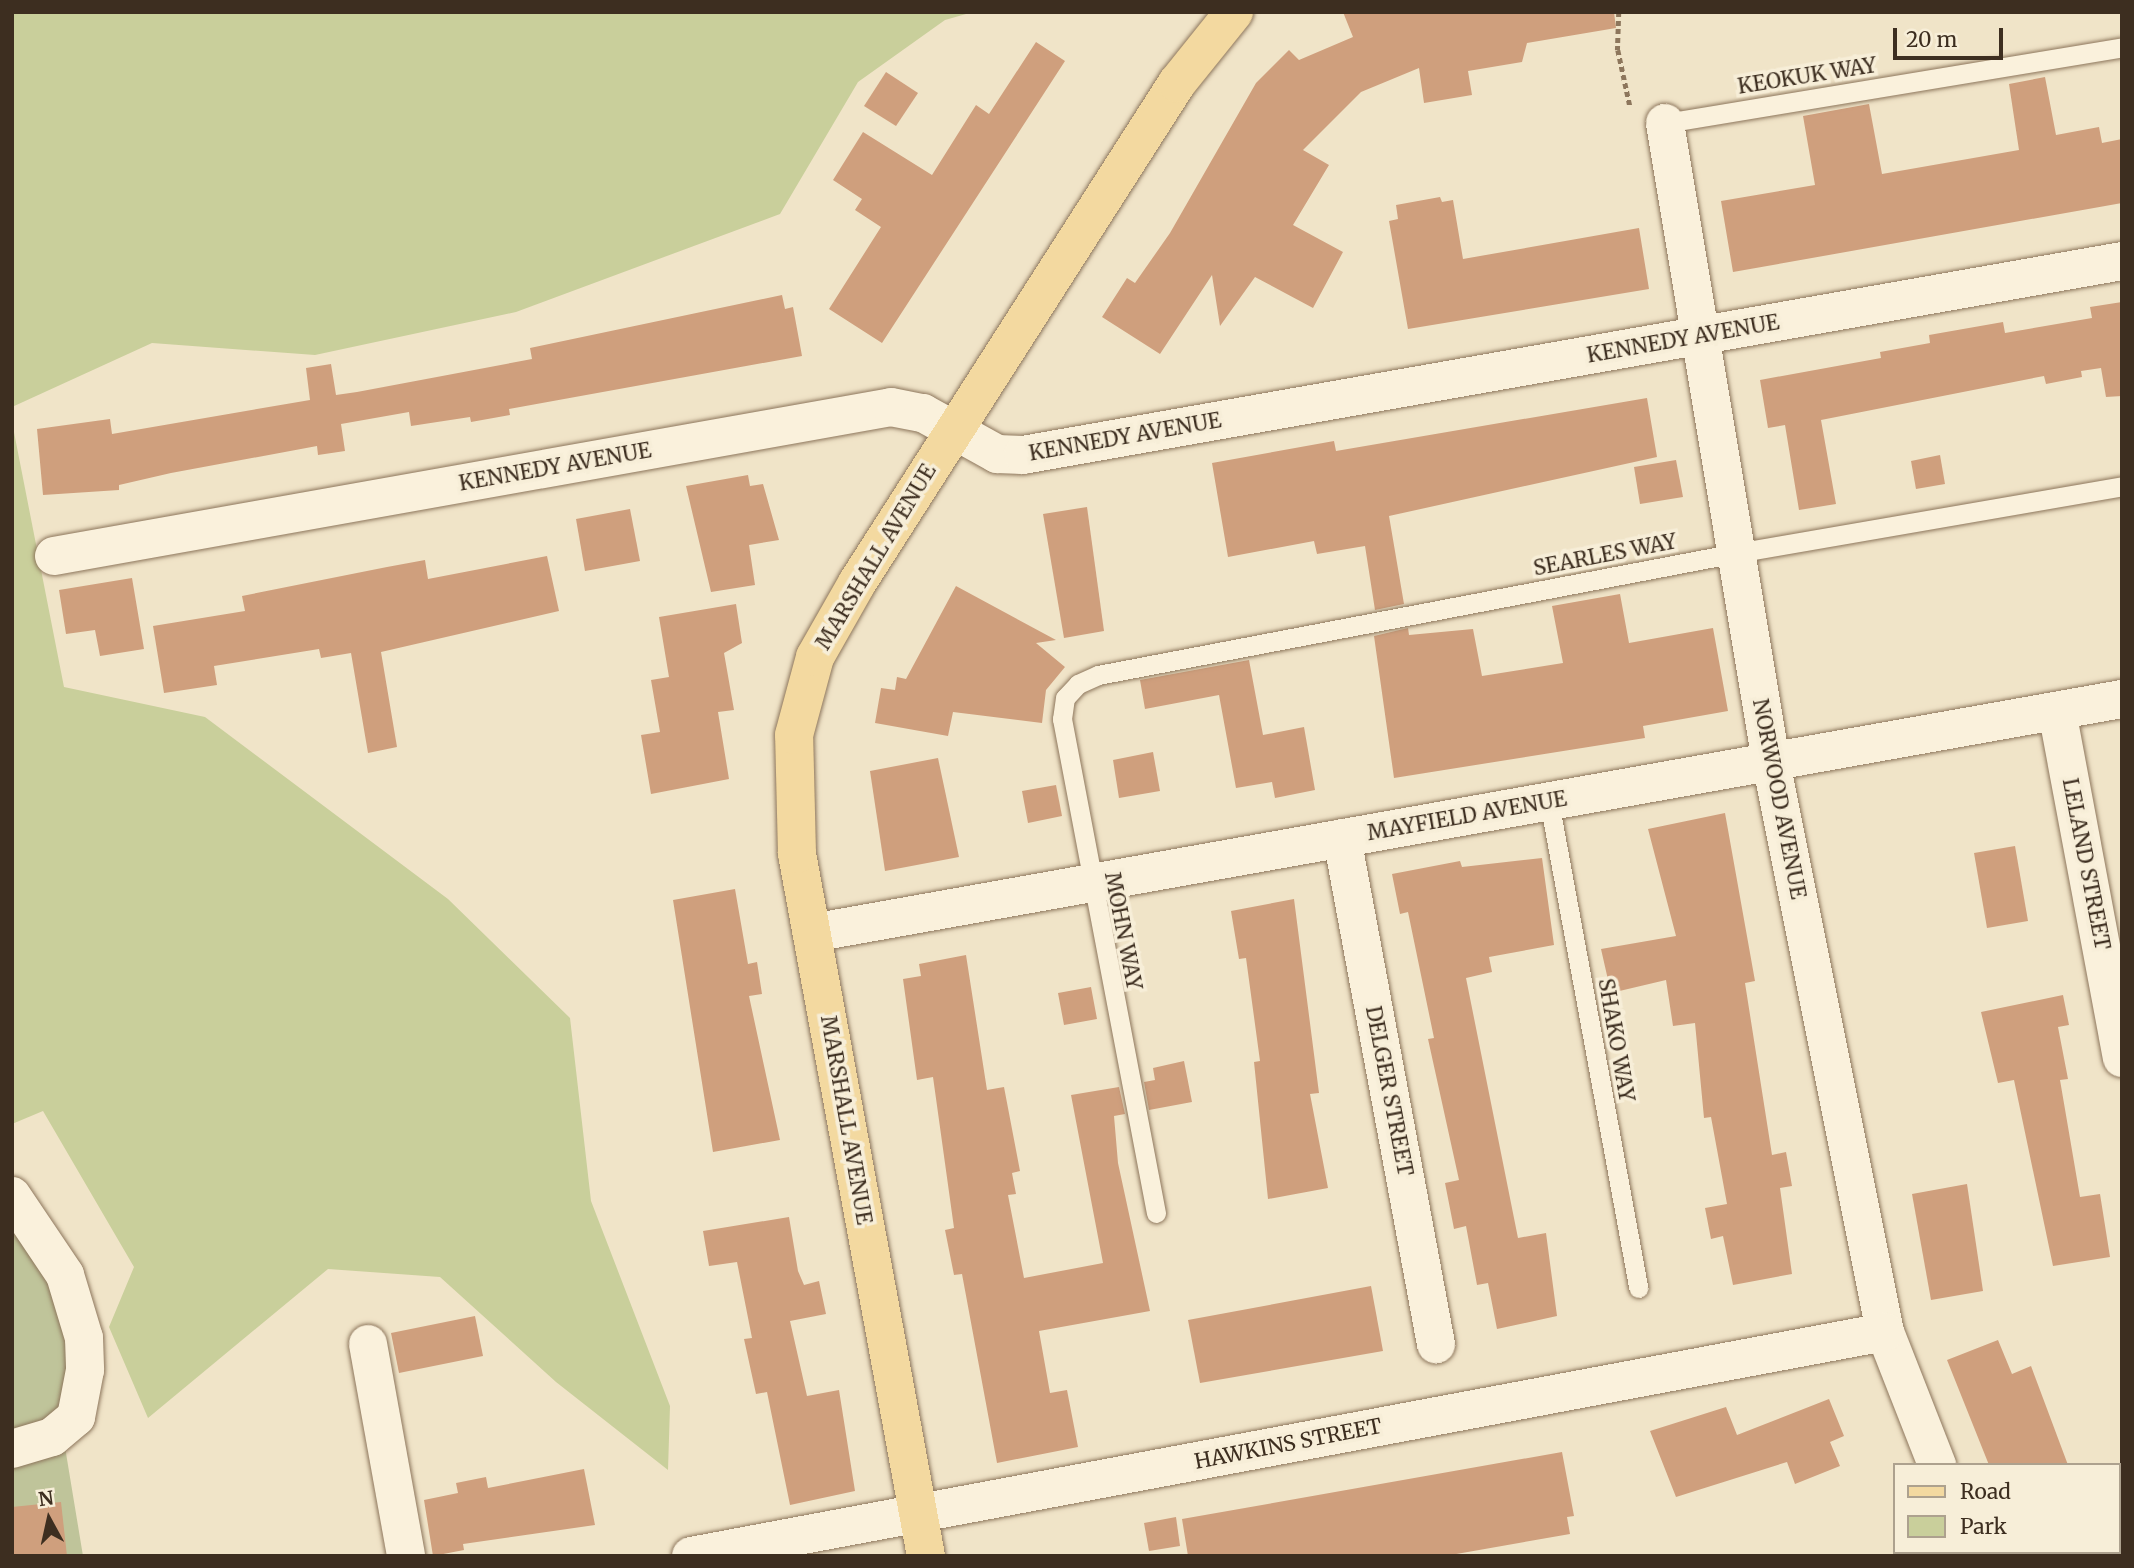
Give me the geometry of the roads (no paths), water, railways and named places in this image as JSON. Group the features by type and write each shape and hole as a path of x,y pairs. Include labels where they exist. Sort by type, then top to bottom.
{"main road":[{"name":"MARSHALL AVENUE","path":"926,1556 792,813 802,695 834,620 1217,19"}],"street":[{"name":"NORWOOD AVENUE","path":"1648,117 1700,336 1771,762 1885,1332 1936,1463"},
{"name":"KENNEDY AVENUE","path":"54,556 891,407 923,413 997,454 1023,455 2122,261"},
{"name":"MAYFIELD AVENUE","path":"812,933 2122,699"},
{"name":"LELAND STREET","path":"2057,711 2122,1058"},
{"name":"DELGER STREET","path":"1342,838 1436,1345"},
{"path":"12,1196 65,1275 84,1338 85,1370 76,1417 52,1437 12,1449"},
{"name":"HAWKINS STREET","path":"691,1556 1885,1332"},
{"path":"368,1344 406,1556"}],"lane":[{"name":"KEOKUK WAY","path":"1648,117 2122,47"},
{"name":"SEARLES WAY","path":"1098,675 1736,553 2122,486"},
{"name":"MOHN WAY","path":"1098,675 1065,698 1062,719 1090,884 1156,1213"},
{"name":"SHAKO WAY","path":"1549,801 1638,1288"}]}
